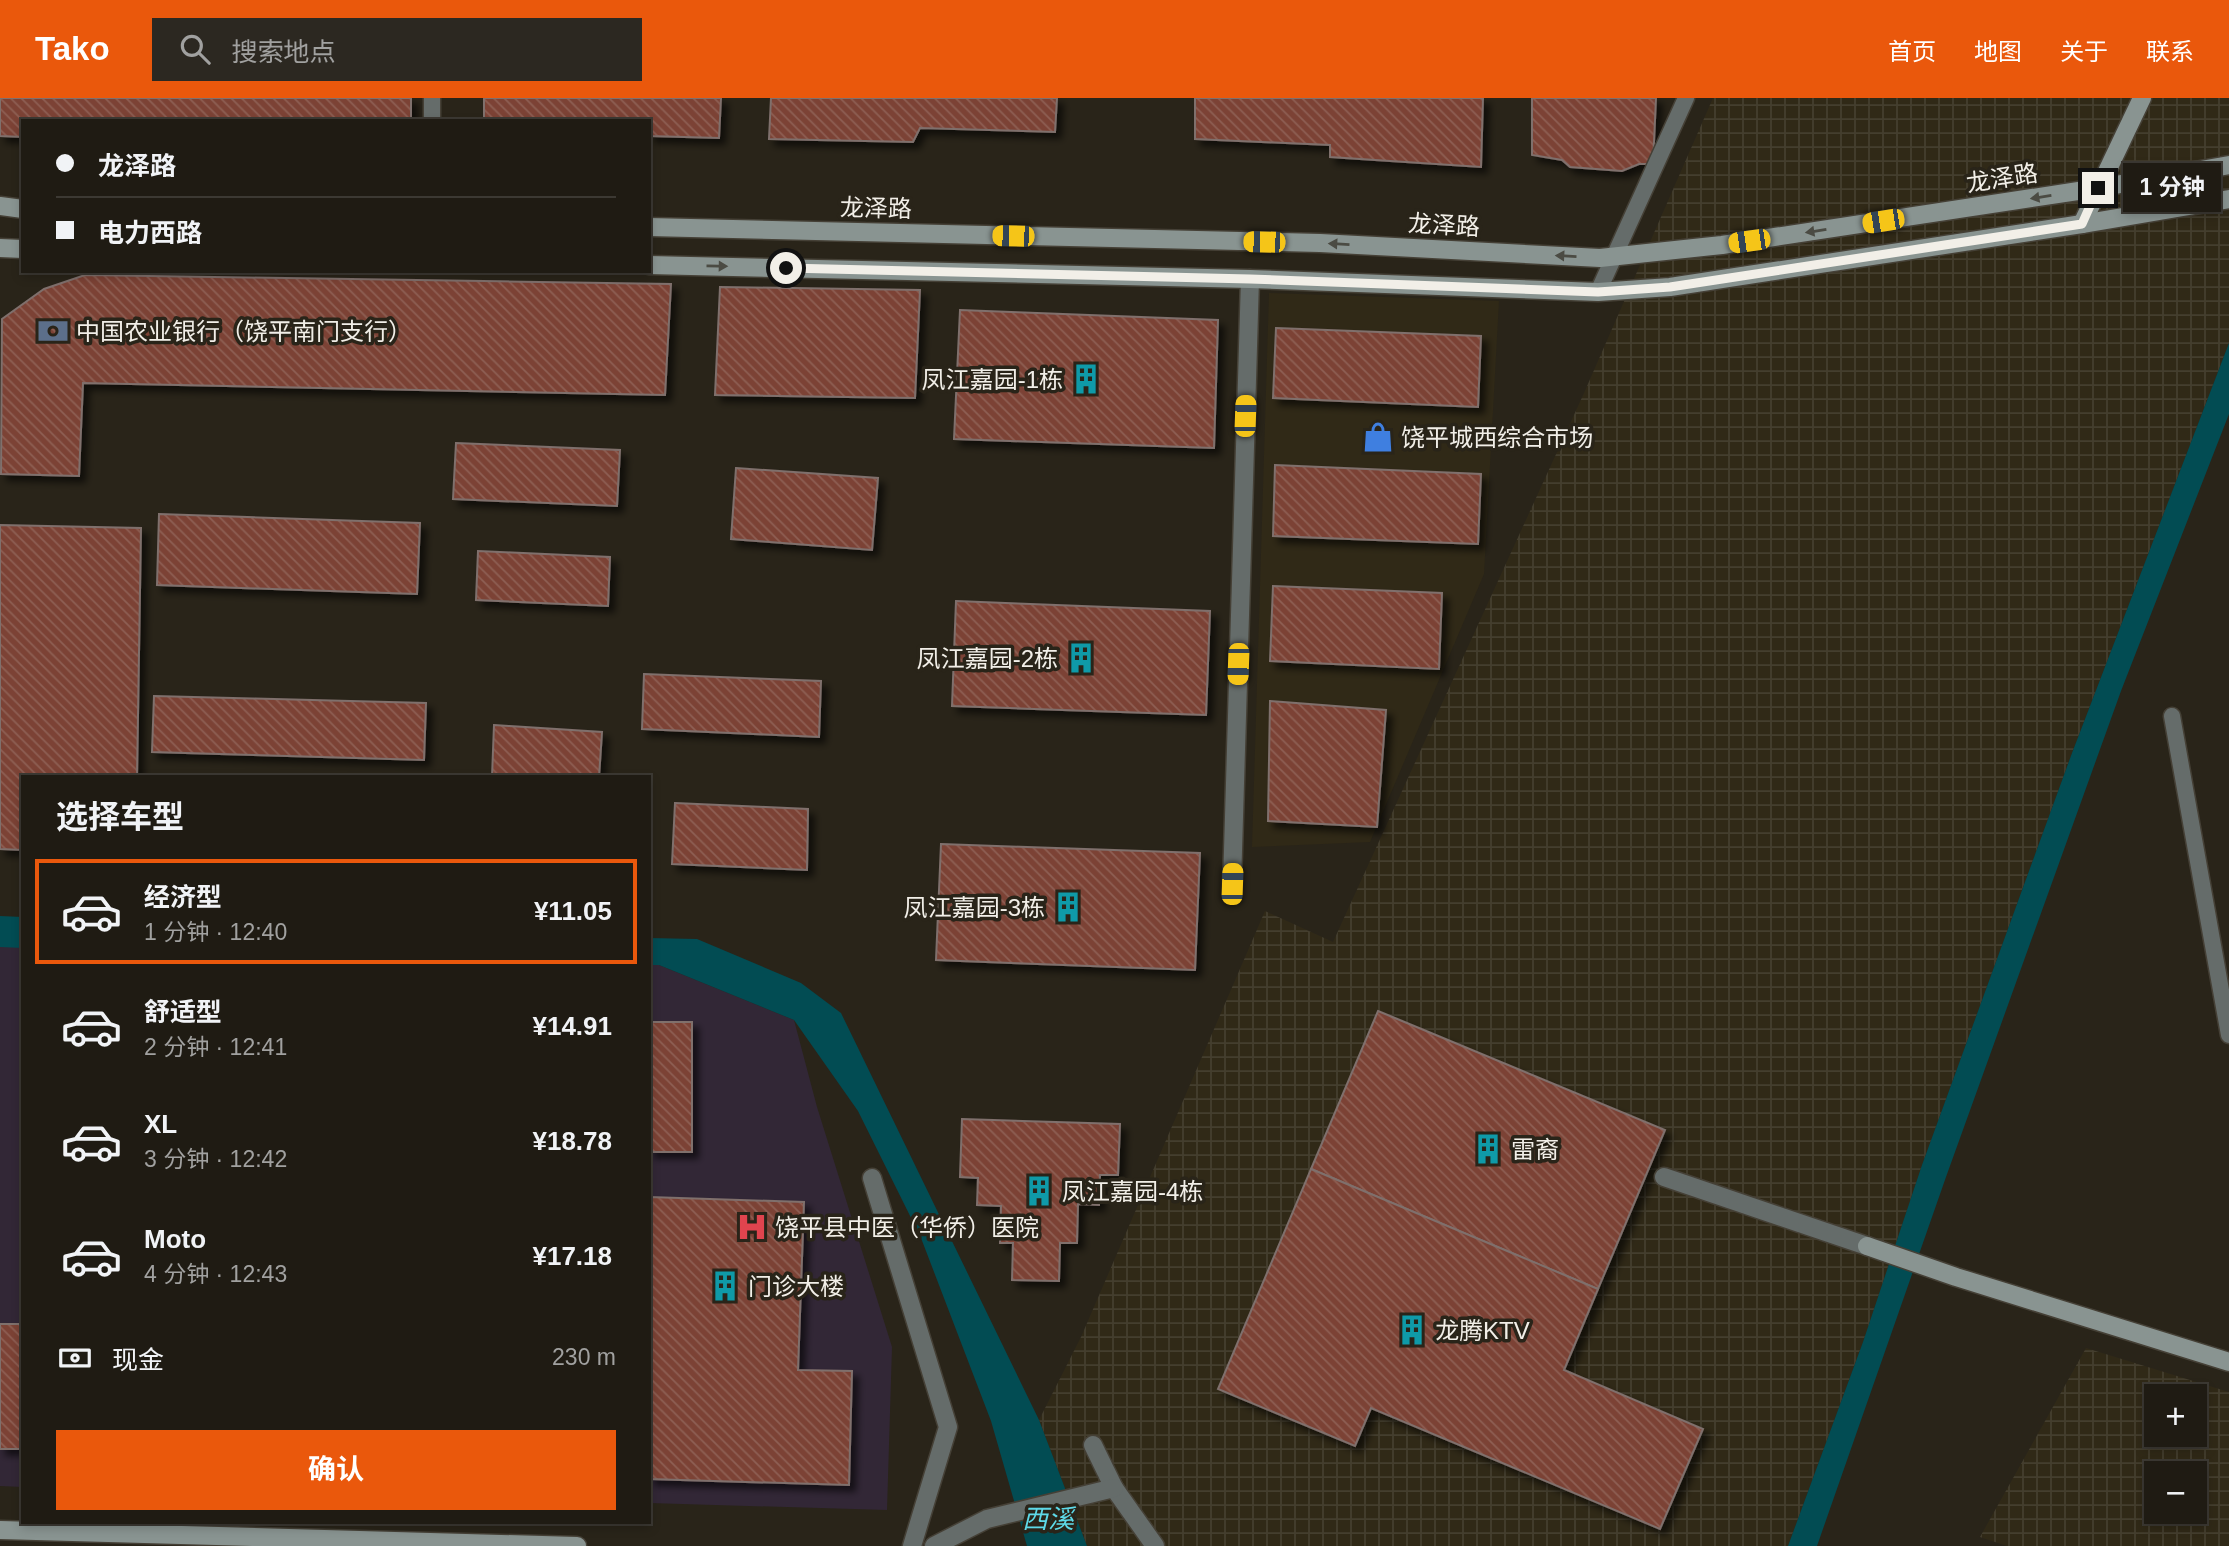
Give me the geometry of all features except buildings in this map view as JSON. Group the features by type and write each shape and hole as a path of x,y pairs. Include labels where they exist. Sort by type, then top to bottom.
{"main road":[{"path":"2082,224 2142,98"},
{"name":"龙泽路","path":"651,226 1320,243 1600,258 1722,245 2098,188 2229,165"},
{"path":"651,265 1250,279 1598,292 1670,287 2229,199"},
{"path":"0,206 21,209"},
{"path":"0,248 21,249"},
{"path":"1867,1247 2229,1362"},
{"path":"0,1530 577,1546"}],"street":[{"path":"1232,884 1250,279"},
{"path":"1664,1177 1867,1247"},
{"path":"872,1178 948,1427 912,1546"},
{"path":"1093,1445 1114,1488 1155,1546"},
{"path":"934,1546 987,1519 1114,1488"}],"lane":[{"path":"432,98 432,119"},
{"path":"1598,292 1686,98"},
{"path":"2172,716 2229,1035"}],"shaded area":[{"path":"1713,98 2229,98 2229,343 2072,753 1922,1165 1863,1342 1788,1546 1087,1546 1039,1420 1081,1337 1265,911 1333,942 1584,393"},
{"name":"饶平城西综合市场","path":"1269,293 1499,301 1484,574 1370,842 1252,847"},
{"path":"0,947 21,947 21,1487 0,1486"},
{"name":"饶平县中医（华侨）医院","path":"651,964 659,965 794,1020 817,1107 892,1347 887,1510 651,1503"},
{"path":"2086,1348 2203,1384 2144,1384 2144,1447 2207,1447 2207,1385 2229,1392 2229,1546 2007,1546 1980,1537"}],"water":[{"path":"2229,343 2229,414 2121,691 1817,1546 1788,1546 1863,1342 1922,1165 2072,753"},
{"path":"0,916 21,917 21,948 0,947"},
{"name":"西溪","path":"651,938 697,939 801,983 841,1013 1039,1420 1087,1546 1027,1546 991,1421 921,1238 858,1111 794,1020 659,965 651,965"}],"place":[{"name":"中国农业银行（饶平南门支行）","path":"53,331"},
{"name":"凤江嘉园-1栋","path":"1086,379"},
{"name":"饶平城西综合市场","path":"1378,437"},
{"name":"凤江嘉园-2栋","path":"1081,658"},
{"name":"凤江嘉园-3栋","path":"1068,907"},
{"name":"雷裔","path":"1488,1149"},
{"name":"凤江嘉园-4栋","path":"1039,1191"},
{"name":"饶平县中医（华侨）医院","path":"752,1227"},
{"name":"门诊大楼","path":"725,1286"},
{"name":"龙腾KTV","path":"1412,1330"}],"route":[{"path":"786,268 1250,279 1598,292 1670,287 2082,224 2098,188"}]}
